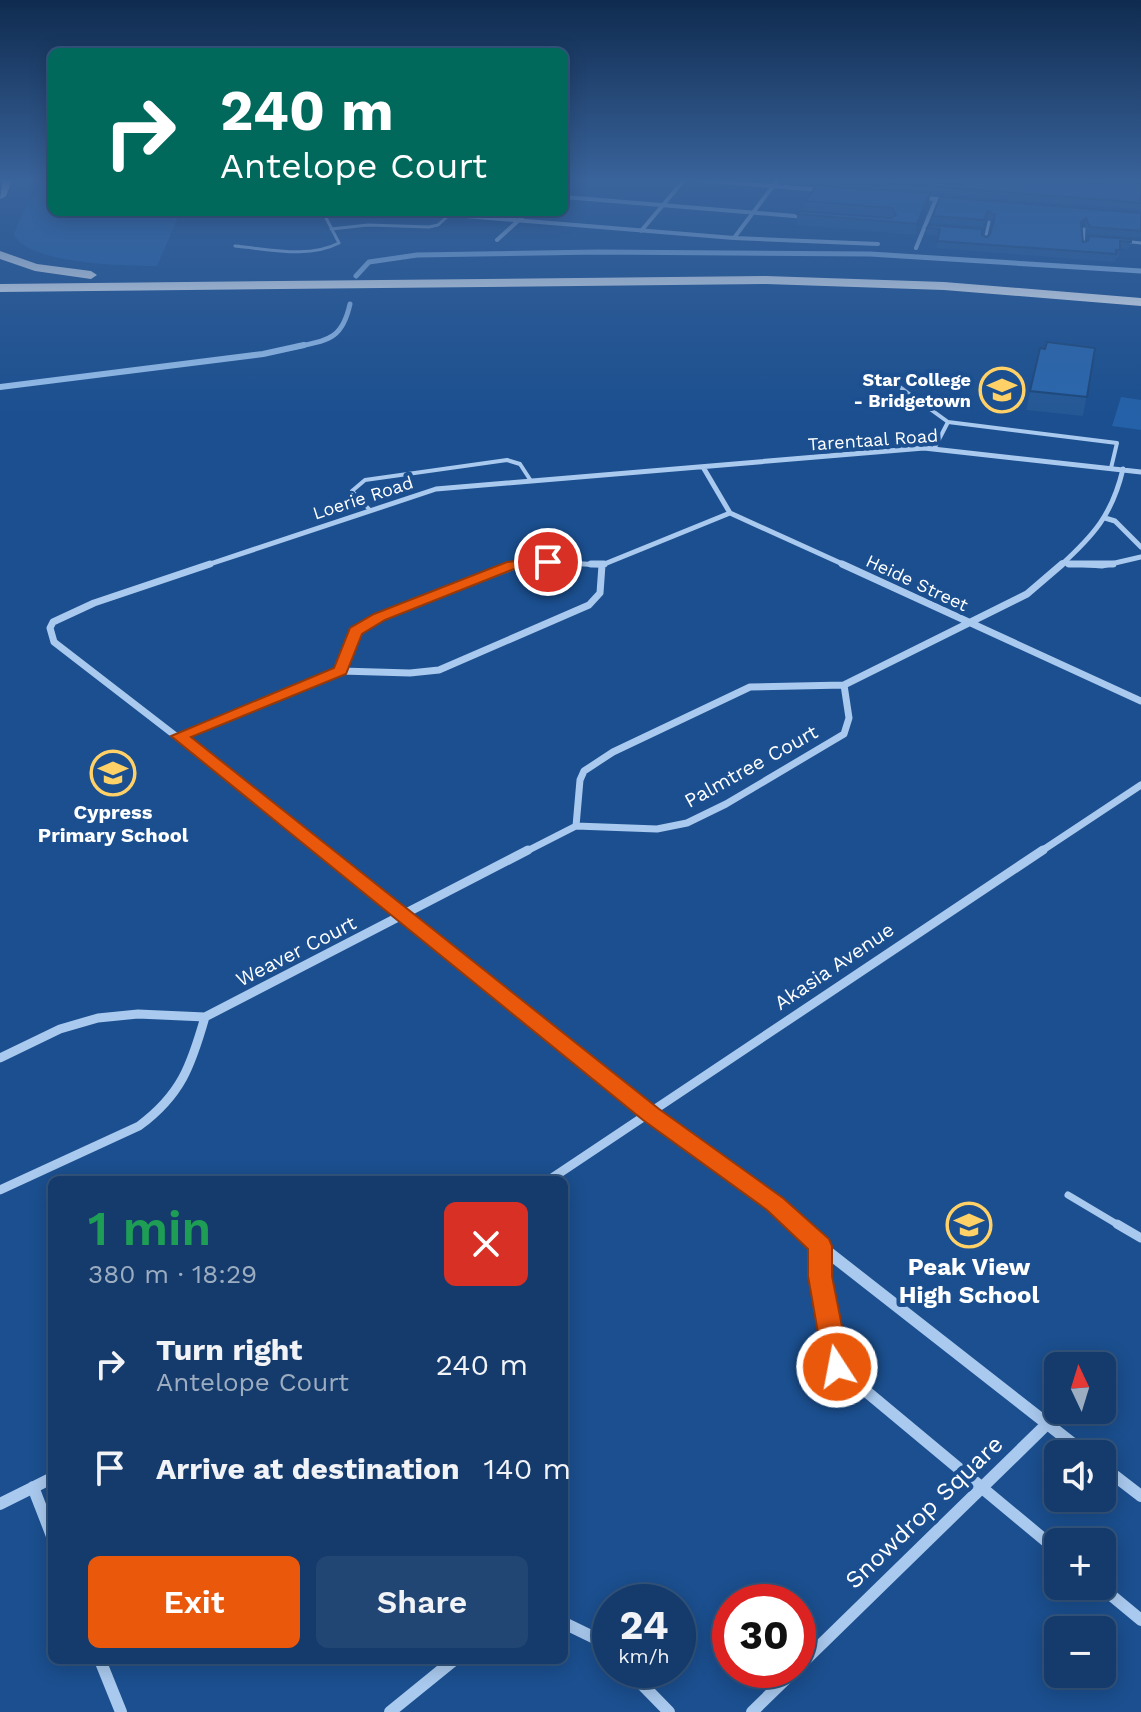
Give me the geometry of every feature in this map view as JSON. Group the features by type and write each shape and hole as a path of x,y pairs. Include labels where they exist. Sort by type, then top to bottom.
{"highway":[{"path":"8,258 35,267 73,273 151,279 264,281 314,291"},
{"path":"0,300 793,280 944,286 1141,302"},
{"path":"0,288 294,285"},
{"path":"387,290 811,295 987,303 1141,316"}],"street":[{"name":"Tarentaal Road","path":"703,467 934,449 1141,472"},
{"name":"Loerie Road","path":"179,736 54,642 50,628 53,622 94,603 436,489 703,467"},
{"path":"341,671 355,631 379,617 512,565 548,562 602,565 730,513 703,467"},
{"path":"404,916 576,826 580,780 584,771 613,752 750,687 844,685 1027,594 1105,518 1114,503 1123,469"},
{"name":"Heide Street","path":"730,513 1141,701"},
{"path":"1105,518 1115,521 1141,547"},
{"path":"1062,563 1074,566 1131,561 1141,557"},
{"path":"602,565 600,593 589,605 439,670 410,673 341,671 179,736 651,1115 775,1204 820,1246 1044,1422"},
{"name":"Palmtree Court","path":"576,826 634,829 675,827 726,804 844,734 849,718 844,685"},
{"name":"Akasia Avenue","path":"555,1176 651,1115 1141,785"},
{"name":"Weaver Court","path":"205,1017 404,916"},
{"path":"0,1058 61,1029 99,1017 150,1014 205,1017 181,1085 173,1100 160,1112 139,1126 0,1190"},
{"path":"820,1246 820,1276 837,1367 1044,1540"},
{"path":"1047,1424 1068,1440"},
{"name":"Snowdrop Square","path":"816,1648 1047,1424"},
{"path":"1116,1477 1141,1496"},
{"path":"0,1504 48,1480"},
{"path":"33,1487 48,1526"},
{"path":"1116,1599 1141,1620"},
{"path":"568,1625 592,1637"},
{"path":"102,1664 121,1712"},
{"path":"390,1712 449,1664"},
{"path":"646,1688 669,1712"},
{"name":"Snowdrop Square","path":"752,1712 776,1688"}],"lane":[{"path":"886,377 948,422 1117,443 1111,468"},
{"path":"934,449 948,422"},
{"path":"369,509 352,491 365,480 507,460 520,464 531,481"},
{"path":"1068,1195 1141,1238"}],"shaded area":[{"path":"61,258 160,258 157,266"},
{"path":"1121,397 1141,400 1141,430 1112,426"}],"building":[{"path":"1047,342 1095,348 1087,397 1030,391 1040,348 1045,349"}],"waterway":[{"path":"356,276 369,262 397,258"},
{"path":"932,258 1141,271"},
{"path":"296,347 325,340 338,332 350,304"},
{"path":"296,347 304,345"},
{"path":"0,387 263,354 296,347"}],"place":[{"name":"Star College - Bridgetown","path":"1002,390"},
{"name":"Cypress Primary School","path":"113,773"},
{"name":"Peak View High School","path":"969,1225"}],"route":[{"path":"548,562 512,565 379,617 355,631 341,671 179,736 651,1115 775,1204 820,1246 820,1276 837,1367"}]}
